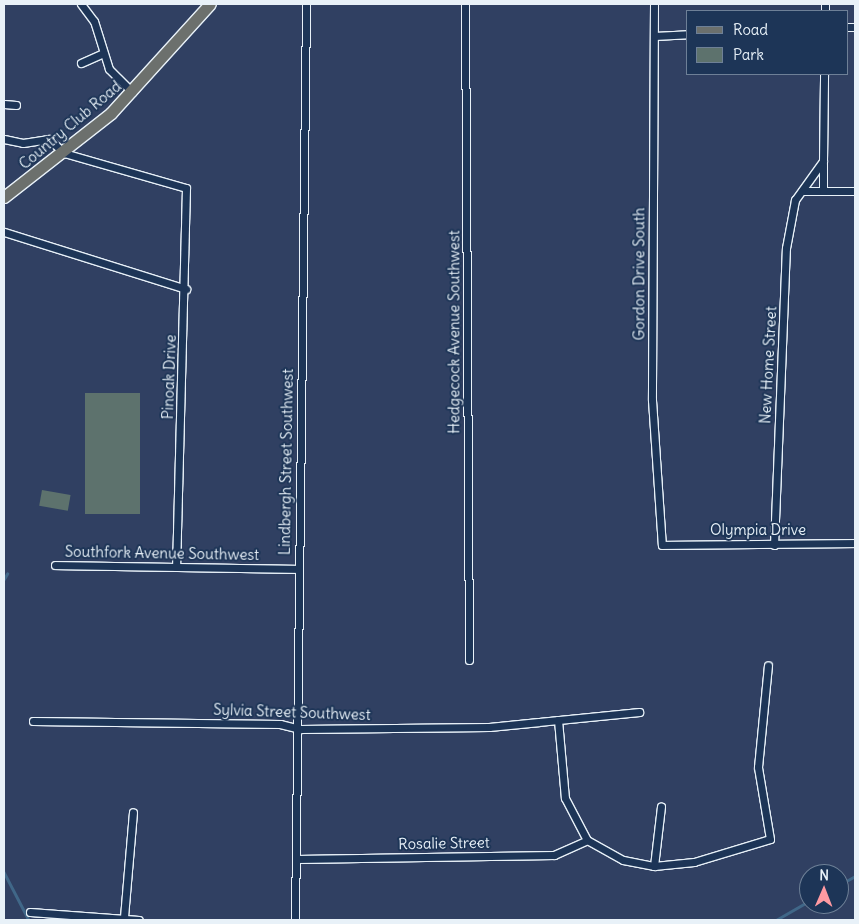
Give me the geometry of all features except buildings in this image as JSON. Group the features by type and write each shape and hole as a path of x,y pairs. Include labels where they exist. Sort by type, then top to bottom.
{"main road":[{"name":"Country Club Road","path":"4,197 64,153 132,92 210,4"}],"street":[{"path":"81,4 94,21 103,54 117,80 132,92"},
{"name":"Lindbergh Street Southwest","path":"295,920 300,729 298,569 306,4"},
{"name":"Hedgecock Avenue Southwest","path":"465,4 469,660"},
{"name":"Gordon Drive South","path":"654,4 652,400 662,545"},
{"path":"654,36 686,34"},
{"path":"81,64 103,54"},
{"path":"823,191 824,75"},
{"path":"4,104 16,105"},
{"path":"4,139 23,143 49,140 64,153"},
{"name":"Pinoak Drive","path":"64,153 186,188 186,289 176,567"},
{"name":"New Home Street","path":"774,545 786,248 789,217 802,191 823,161"},
{"path":"802,191 855,191"},
{"path":"4,232 186,289"},
{"name":"Olympia Drive","path":"662,545 855,543"},
{"name":"Southfork Avenue Southwest","path":"55,565 298,569"},
{"path":"558,720 564,798 587,840 623,860 654,866 694,862 770,839 758,768 768,665"},
{"name":"Sylvia Street Southwest","path":"33,721 280,724 300,729 489,727 640,712"},
{"path":"654,866 661,806"},
{"path":"124,918 133,812"},
{"name":"Rosalie Street","path":"297,859 554,855 587,840"},
{"path":"30,912 139,920"}],"green space":[{"path":"85,393 140,393 140,514 85,514"},
{"path":"42,490 71,495 68,511 39,506"}],"waterway":[{"path":"4,579 7,574"},
{"path":"4,872 29,920"},
{"path":"849,879 855,876"},
{"path":"776,920 799,907"}]}
